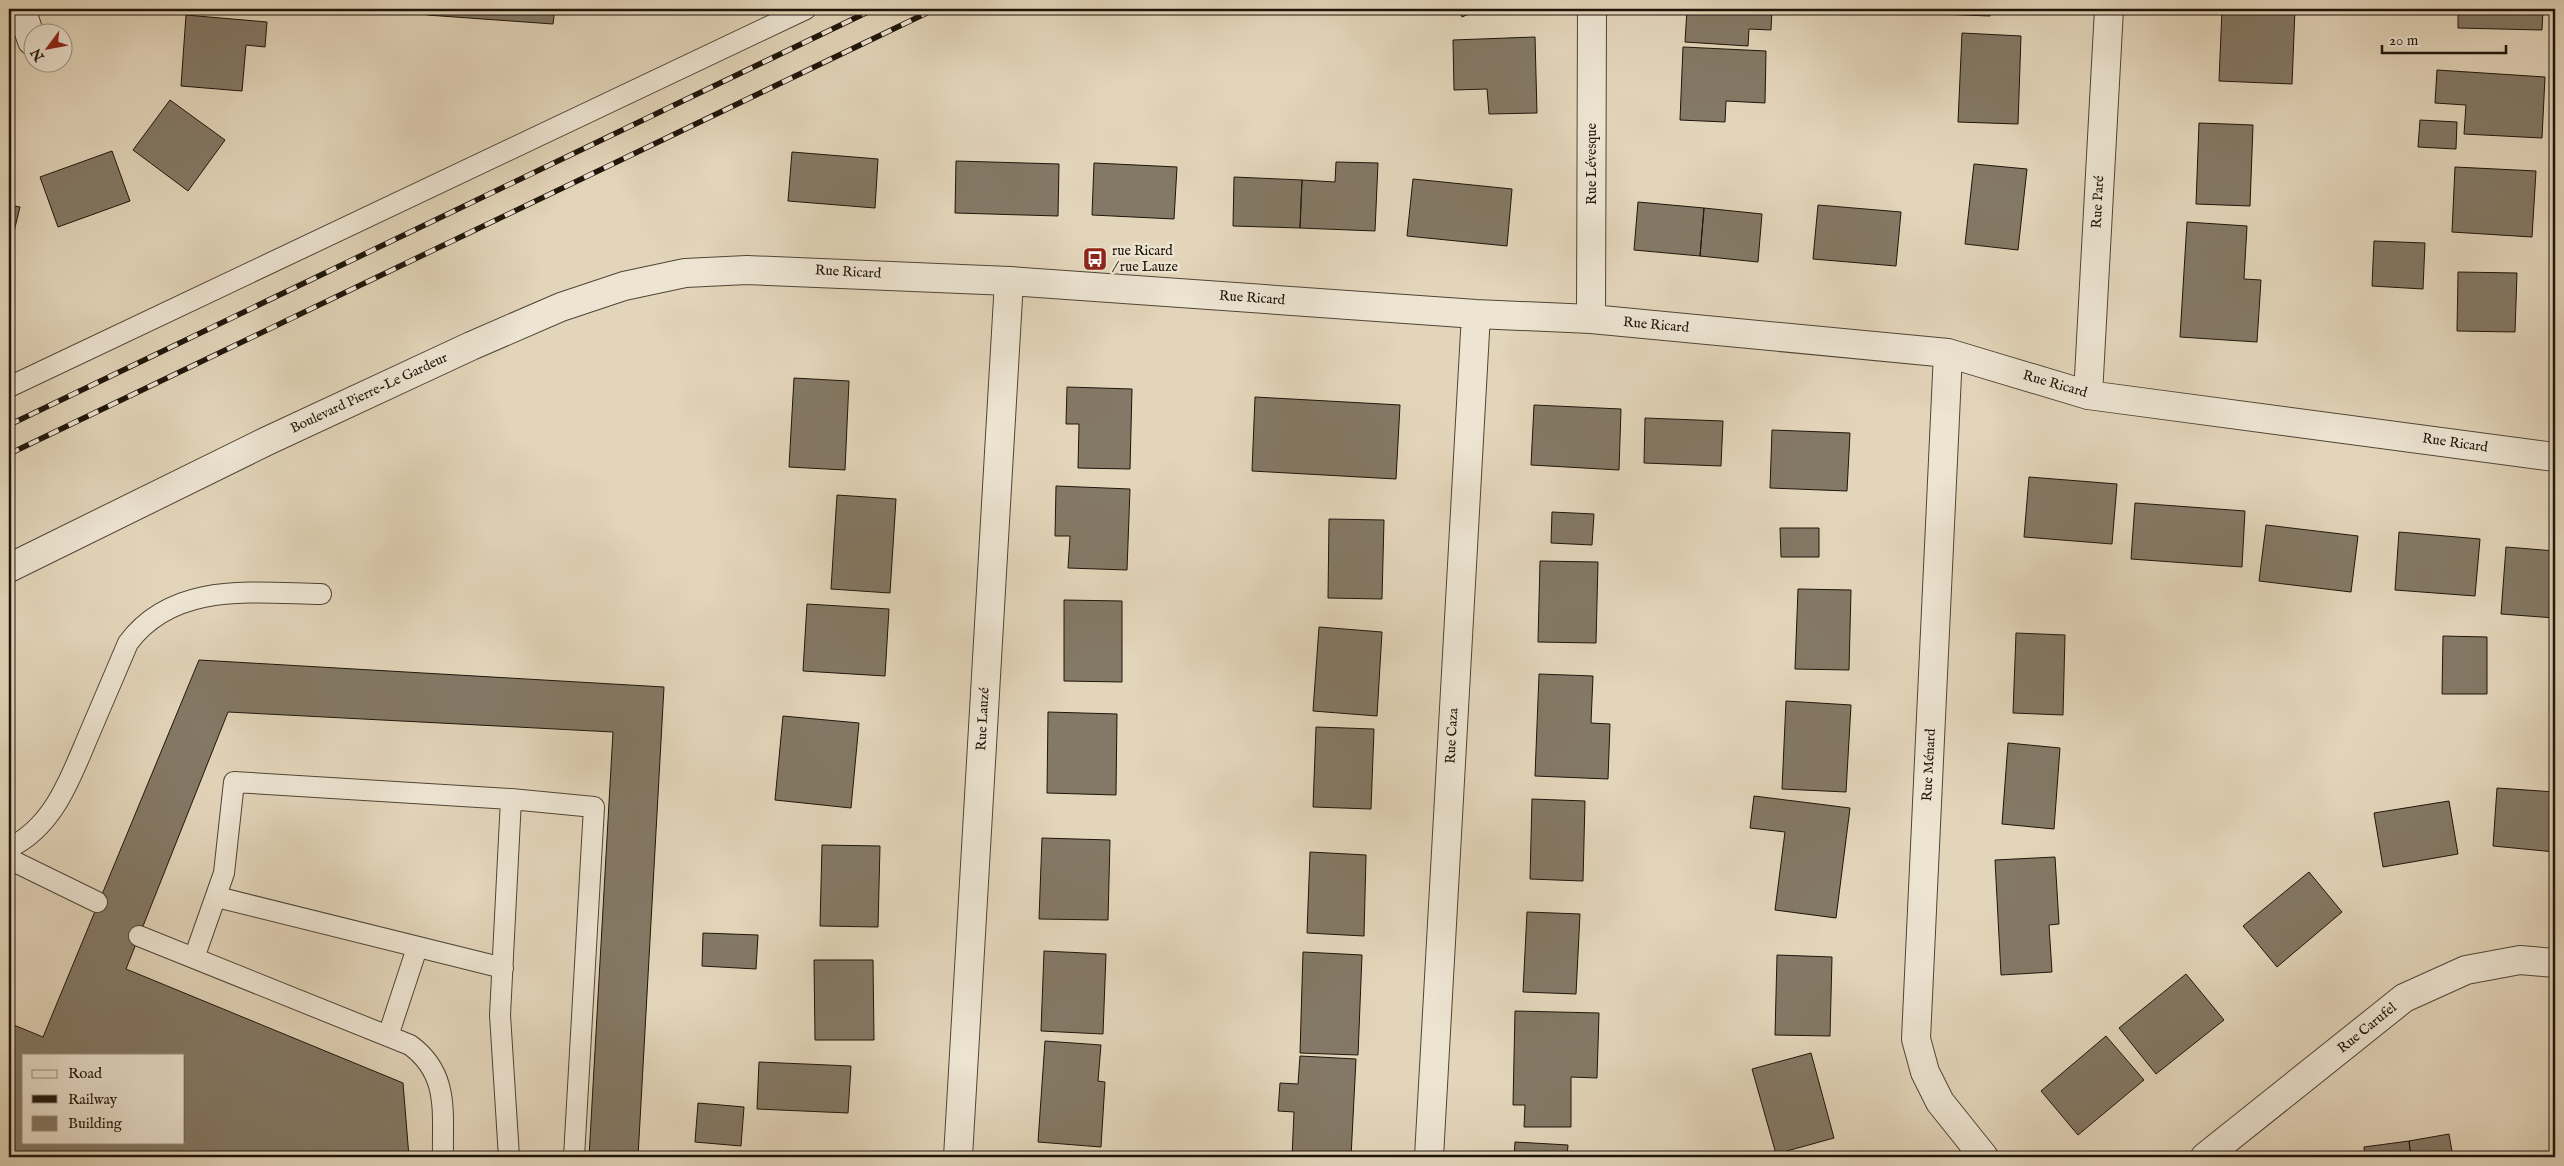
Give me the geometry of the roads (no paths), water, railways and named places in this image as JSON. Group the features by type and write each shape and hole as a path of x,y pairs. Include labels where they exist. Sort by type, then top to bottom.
{"street":[{"path":"21,9 25,22"},
{"name":"Rue Lévesque","path":"1591,319 1592,9"},
{"name":"Rue Paré","path":"2088,395 2108,9"},
{"name":"Boulevard Pierre-Le Gardeur","path":"9,568 294,428 471,346 561,307 624,286 670,276 712,270 747,270"},
{"name":"Rue Ricard","path":"747,270 1009,281 1476,314 1591,319 1948,353 2088,395 2555,456"},
{"name":"Rue Lauzé","path":"958,1157 1009,281"},
{"name":"Rue Caza","path":"1429,1157 1476,314"},
{"name":"Rue Ménard","path":"1948,353 1916,1039 1924,1072 1940,1102 1984,1157"},
{"name":"Rue Carufel","path":"2205,1157 2404,998 2466,970 2520,960 2555,963"}],"lane":[{"path":"9,387 806,9"},
{"path":"9,848 36,831 53,809 67,785 128,643 145,625 190,599 221,593 321,594"},
{"path":"194,958 224,873 234,782 511,799 594,807 574,1157"},
{"path":"509,1157 500,1015 511,799"},
{"path":"9,860 98,902"},
{"path":"217,897 503,968"},
{"path":"139,936 410,1045 423,1055 435,1071 442,1091 443,1157"},
{"path":"388,1036 417,948"}],"railway":[{"path":"9,425 874,9"},
{"path":"9,454 935,9"}],"place":[{"name":"rue Ricard / rue Lauze","path":"1095,259"}]}
